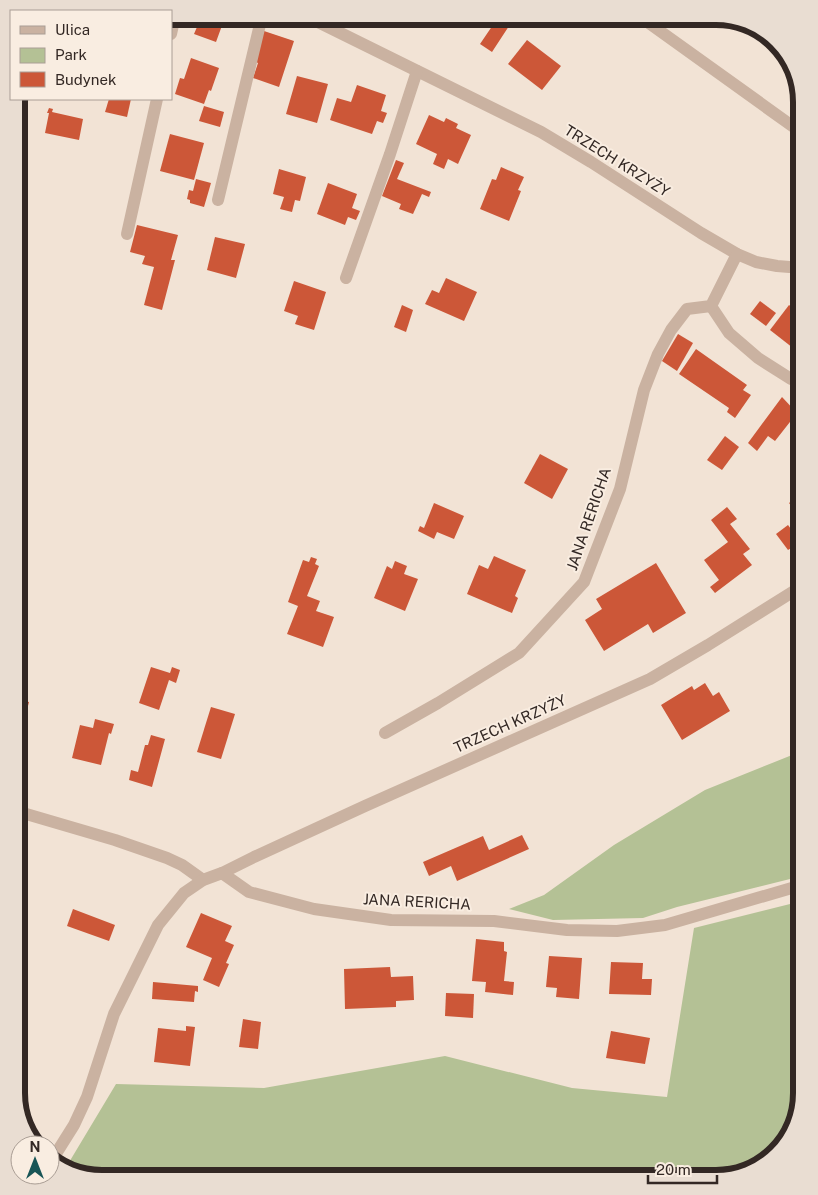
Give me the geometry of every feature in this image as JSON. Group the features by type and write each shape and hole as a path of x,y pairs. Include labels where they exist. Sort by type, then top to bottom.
{"street":[{"path":"218,200 260,25"},
{"name":"TRZECH KRZYŻY","path":"324,25 541,132 737,254 756,262 793,267"},
{"path":"652,25 793,127"},
{"path":"346,278 417,71"},
{"path":"127,234 157,100"},
{"path":"737,254 710,306 729,333 758,358 790,379"},
{"name":"JANA RERICHA","path":"385,733 519,653 584,582 620,489 644,390 658,354 671,330 688,309 710,306"},
{"name":"TRZECH KRZYŻY","path":"222,874 254,857 365,806 650,679 793,592"},
{"path":"25,814 115,840 167,858 203,880"},
{"path":"60,1149 87,1097 114,1014 158,925 184,893 203,880 222,874"},
{"name":"JANA RERICHA","path":"222,874 249,892 314,909 391,920 494,921 566,930 616,931 665,925 793,888"}],"green space":[{"path":"793,755 793,878 677,907 643,918 553,920 509,909 544,895 614,845 705,790"},
{"path":"793,903 792,1103 783,1132 771,1148 746,1164 716,1170 97,1170 69,1163 116,1084 264,1088 445,1056 572,1088 667,1097 694,928"}],"building":[{"path":"191,25 222,25 216,42 194,34 197,27"},
{"path":"493,25 509,26 492,52 480,44"},
{"path":"264,31 294,41 279,87 253,78 258,63 254,61"},
{"path":"527,40 561,66 542,90 508,64"},
{"path":"191,58 219,68 204,104 175,94 180,78 184,79"},
{"path":"297,76 328,84 317,123 286,114"},
{"path":"357,85 386,95 381,111 387,113 383,123 377,121 372,134 330,120 337,98 351,102"},
{"path":"109,100 131,100 127,117 105,112"},
{"path":"204,106 224,112 220,127 199,121"},
{"path":"49,108 53,109 52,112 83,119 79,140 45,133"},
{"path":"429,115 444,122 446,118 458,124 456,128 471,135 458,164 448,159 444,169 433,164 437,154 416,144"},
{"path":"170,134 204,143 194,180 160,171"},
{"path":"396,160 404,163 397,179 431,192 429,197 422,194 413,214 399,209 401,204 382,196"},
{"path":"501,167 524,177 518,190 521,191 509,221 480,209 492,179 496,180"},
{"path":"279,169 306,177 300,201 295,200 292,212 280,209 284,197 273,194"},
{"path":"196,179 211,183 204,207 190,203 190,200 187,199 189,190 193,191"},
{"path":"328,183 357,194 352,208 360,211 356,220 348,217 345,225 317,214"},
{"path":"137,225 178,235 171,260 175,260 162,310 144,305 154,267 142,264 145,256 130,252"},
{"path":"215,237 245,244 236,278 207,270"},
{"path":"446,278 477,292 464,321 425,304 432,290 439,293"},
{"path":"294,281 326,292 314,330 295,324 298,316 284,311"},
{"path":"760,301 776,313 766,326 750,314"},
{"path":"402,305 413,310 406,332 394,327"},
{"path":"789,305 793,308 793,348 770,330"},
{"path":"678,334 693,343 677,371 662,361"},
{"path":"696,349 747,385 743,390 751,395 735,418 727,412 729,408 679,374"},
{"path":"782,397 793,409 793,418 775,441 768,436 757,451 748,443"},
{"path":"725,436 739,447 722,470 707,460"},
{"path":"540,454 568,469 552,499 524,483"},
{"path":"793,500 793,508 789,503"},
{"path":"434,503 464,516 454,539 437,532 434,539 418,531 420,526 424,528"},
{"path":"727,507 737,519 730,524 750,549 743,554 752,565 715,593 710,587 719,580 704,560 728,542 711,520"},
{"path":"788,525 793,532 793,547 788,550 776,534"},
{"path":"494,556 526,570 515,596 518,598 512,613 467,594 479,565 488,569"},
{"path":"311,557 317,559 315,564 319,566 307,596 320,601 316,611 334,617 323,647 287,634 298,606 288,602 303,560 309,562"},
{"path":"395,561 407,566 404,574 418,579 405,611 374,598 387,566 392,569"},
{"path":"656,563 686,613 653,633 648,624 604,651 585,620 602,609 596,599"},
{"path":"151,667 170,673 172,667 180,670 176,683 169,680 159,710 139,703"},
{"path":"705,683 713,696 719,692 730,711 682,740 661,705 692,686 694,690"},
{"path":"25,701 29,702 25,718"},
{"path":"211,707 235,714 221,759 197,752"},
{"path":"95,719 114,724 111,734 109,733 101,765 72,758 80,725 93,728"},
{"path":"151,735 165,739 152,787 129,780 131,770 138,772 145,745 148,745"},
{"path":"522,835 529,849 457,881 451,866 429,876 423,862 483,836 489,850"},
{"path":"73,909 115,925 109,941 67,926"},
{"path":"201,913 232,926 225,941 234,945 226,963 229,964 219,987 203,980 212,958 186,947"},
{"path":"476,939 504,942 504,951 507,952 504,981 514,982 513,995 485,992 486,982 472,981"},
{"path":"549,956 582,958 579,999 556,997 557,988 546,987"},
{"path":"611,962 643,963 642,979 652,979 651,995 609,994"},
{"path":"390,967 391,977 413,976 414,1000 396,1001 396,1007 345,1009 344,969"},
{"path":"153,982 198,986 198,992 195,991 194,1002 152,999"},
{"path":"446,993 474,994 473,1018 445,1016"},
{"path":"243,1019 261,1022 258,1049 239,1047"},
{"path":"186,1026 195,1027 190,1066 154,1062 158,1028 186,1031"},
{"path":"611,1031 650,1038 645,1064 606,1058"}]}
